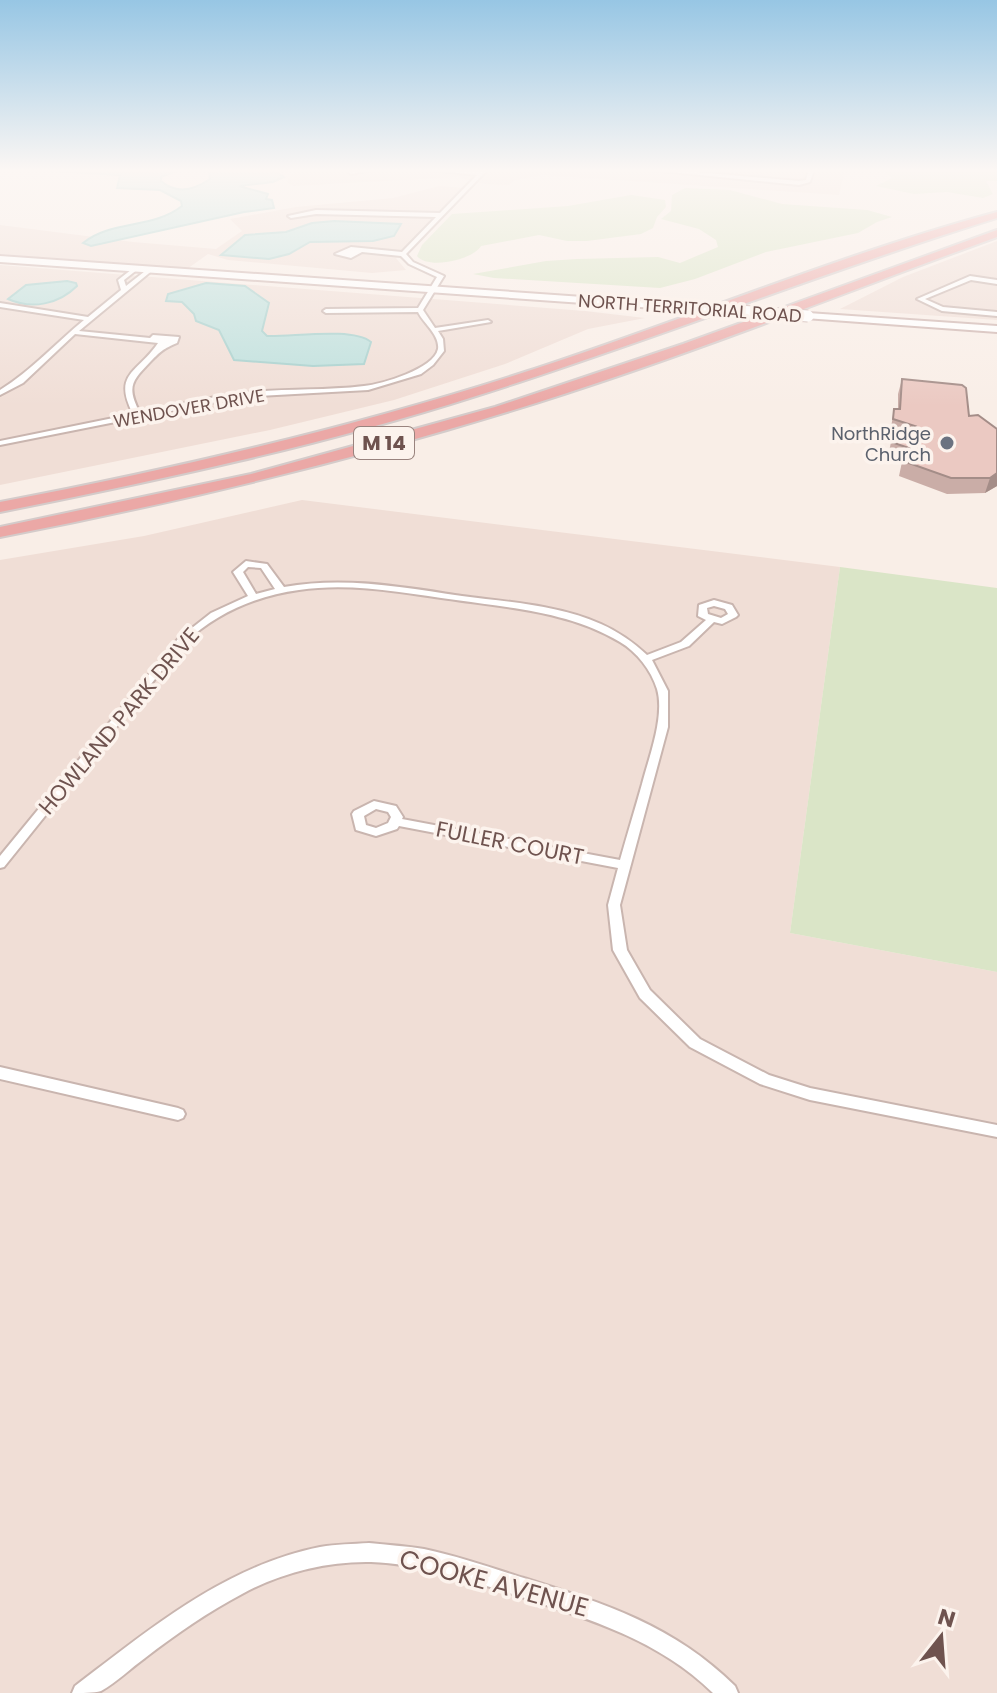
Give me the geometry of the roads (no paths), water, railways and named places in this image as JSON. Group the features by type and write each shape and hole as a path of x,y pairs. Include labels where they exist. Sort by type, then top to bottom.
{"highway":[{"name":"M 14","path":"0,507 205,463 416,411 901,248"},
{"name":"M 14","path":"0,532 227,483 500,410 728,332 956,248"}],"main road":[{"name":"NORTH TERRITORIAL ROAD","path":"0,259 997,329"}],"street":[{"path":"403,254 409,248"},
{"path":"359,252 403,254 411,263 441,276 420,310"},
{"path":"124,290 121,280 136,268"},
{"path":"0,393 20,381 73,332 151,269"},
{"path":"997,282 970,278 920,299 942,309 997,314"},
{"path":"0,305 89,319"},
{"path":"979,312 985,306 997,305"},
{"path":"326,311 420,310"},
{"path":"420,310 423,319 434,330 488,322"},
{"name":"WENDOVER DRIVE","path":"0,443 241,395 346,391 391,382 418,372 436,358 441,344 434,330"},
{"path":"73,332 162,341 127,387 127,399 138,416"},
{"path":"146,338 165,335 177,338 175,342 158,348"},
{"path":"253,597 238,572 246,564 264,566 281,590"},
{"name":"HOWLAND PARK DRIVE","path":"0,864 181,641 213,616 253,597 319,585 363,585 547,610 603,628 627,643 645,659 661,685 665,714 614,905 620,950 645,994 675,1027 695,1043 740,1069 786,1087 997,1131"},
{"path":"645,659 685,644 711,620"},
{"name":"FULLER COURT","path":"396,822 623,865"},
{"path":"0,1073 178,1114"},
{"name":"COOKE AVENUE","path":"82,1693 193,1609 236,1583 308,1558 362,1552 405,1556 448,1565 606,1614 641,1628 683,1653 728,1693"}],"water":[{"path":"229,248 299,248 269,259 221,255"},
{"path":"67,281 77,286 54,301 26,304 8,299 26,285"},
{"path":"206,283 245,286 269,303 262,331 267,336 337,334 362,337 371,342 364,364 313,366 234,360 219,330 196,321 194,314 182,302 166,301 168,294"}],"place":[{"name":"NorthRidge Church","path":"947,443"}]}
